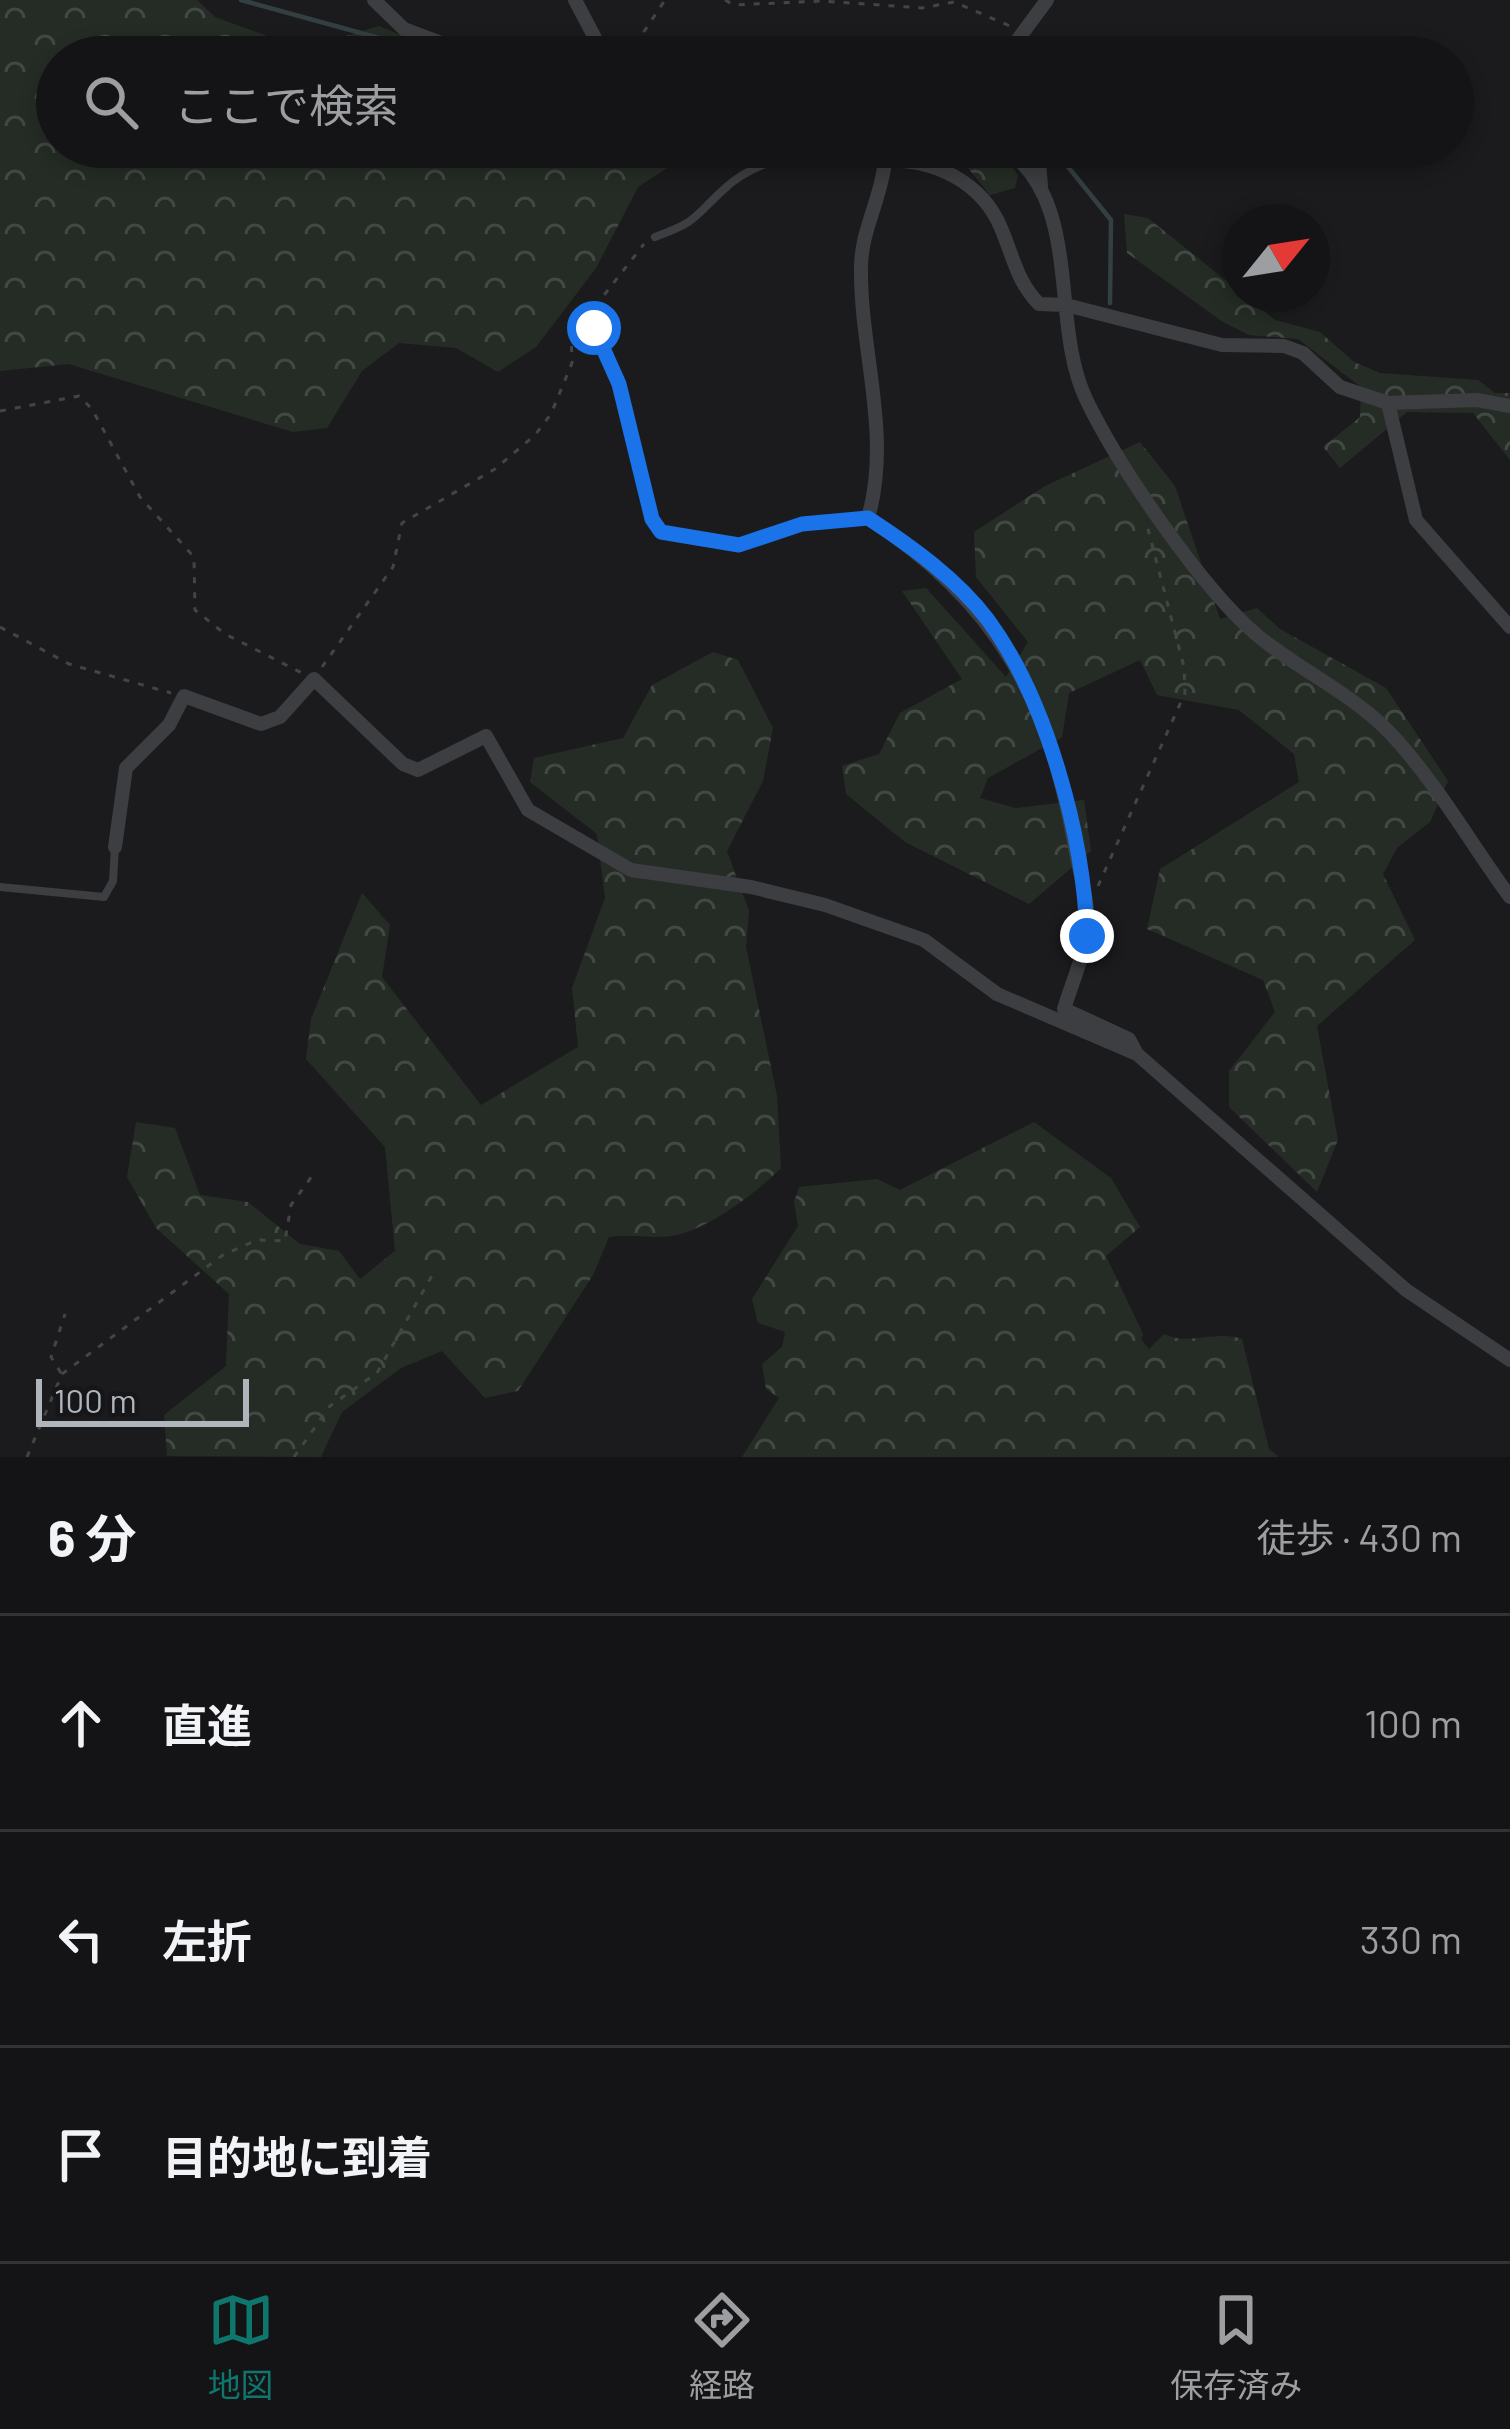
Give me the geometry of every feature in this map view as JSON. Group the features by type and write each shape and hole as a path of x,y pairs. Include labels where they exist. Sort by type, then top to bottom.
{"street":[{"path":"374,0 404,29 422,36"},
{"path":"575,0 594,36"},
{"path":"1020,36 1047,0"},
{"path":"884,168 882,192 861,252 863,330 878,412 868,518 961,591 987,620 1027,682 1068,808 1086,913 1087,936 1064,1009 1129,1039 1137,1054"},
{"path":"934,168 964,182 993,213 1028,292 1040,304 1066,305 1222,344 1284,346 1304,352 1340,387 1388,403 1477,400 1510,406"},
{"path":"1028,168 1042,189"},
{"path":"1040,168 1066,305 1067,348 1086,400 1142,490 1226,603 1257,634 1390,732 1510,897"},
{"path":"1388,403 1407,503 1416,520 1510,627"},
{"path":"115,847 126,768 170,725 184,697 261,724 280,717 314,679 403,764 418,770 486,736 528,811 631,870 752,886 825,904 924,940 997,994 1137,1054 1406,1290 1510,1360"}],"lane":[{"path":"655,237 705,215 724,189 765,168"},
{"path":"0,886 104,897 113,881 115,847"}],"path":[{"path":"641,36 665,0"},
{"path":"725,0 734,5 822,1 922,8 954,2 1023,32"},
{"path":"608,355 613,350 600,316 601,299 640,246 655,237"},
{"path":"0,412 79,395 140,496 194,556 195,610 204,621 314,679 393,568 402,523 495,469 543,424 572,364 572,328 583,322 594,328 608,355 661,532 739,545 802,524 868,518"},
{"path":"1086,913 1185,693 1184,667 1144,514"},
{"path":"0,627 69,664 184,697"},
{"path":"27,1457 62,1374 223,1255 257,1240 285,1240 291,1205 315,1172"},
{"path":"294,1457 330,1406 377,1373 434,1272"},
{"path":"62,1374 51,1357 64,1314"}],"green space":[{"path":"0,0 197,0 215,17 267,36 36,36 36,168 667,168 638,187 596,268 536,347 498,372 456,348 399,343 362,371 327,428 293,432 69,364 0,371"},
{"path":"379,26 403,36 346,36"},
{"path":"968,168 1013,168 1018,175 1015,188 990,195"},
{"path":"1124,214 1148,218 1222,277 1222,312 1265,312 1275,320 1320,332 1354,362 1380,373 1478,380 1495,393 1510,393 1510,460 1473,413 1407,412 1340,468 1323,447 1360,417 1361,387 1298,339 1249,335 1223,322 1127,253"},
{"path":"1140,442 1175,486 1220,619 1257,608 1280,629 1386,688 1448,781 1430,822 1397,848 1383,874 1415,940 1317,1026 1338,1140 1317,1192 1229,1107 1229,1071 1275,1012 1263,980 1147,929 1160,869 1299,782 1294,754 1239,710 1157,695 1140,660 1069,693 1062,737 988,778 980,798 1015,808 1084,800 1091,851 1029,904 905,842 846,794 842,766 879,754 900,713 962,679 902,591 926,588 1006,677 1028,642 976,577 974,532 1045,486"},
{"path":"713,652 738,660 773,728 763,781 727,851 749,911 746,947 777,1096 781,1168 732,1208 689,1231 609,1237 593,1275 518,1391 485,1398 442,1351 401,1368 342,1412 321,1457 167,1456 164,1415 226,1366 229,1294 156,1228 127,1177 136,1122 175,1128 200,1195 248,1202 300,1244 339,1251 360,1279 395,1251 385,1147 306,1059 311,1019 362,893 390,925 382,977 481,1105 578,1047 572,988 605,898 597,834 530,782 534,758 623,738 652,685"},
{"path":"1034,1122 1111,1178 1140,1227 1106,1256 1143,1334 1141,1339 1149,1349 1164,1334 1182,1339 1242,1339 1269,1449 1279,1457 742,1457 779,1398 766,1389 762,1364 782,1347 785,1332 758,1323 752,1299 798,1226 794,1202 799,1187 877,1179 900,1190"}],"waterway":[{"path":"241,0 372,36"},
{"path":"1069,168 1111,220 1110,303"}],"route":[{"path":"594,328 619,384 652,519 661,532 674,538 739,545 802,524 868,518 928,562 987,620 1027,682 1068,808 1087,936"}]}
